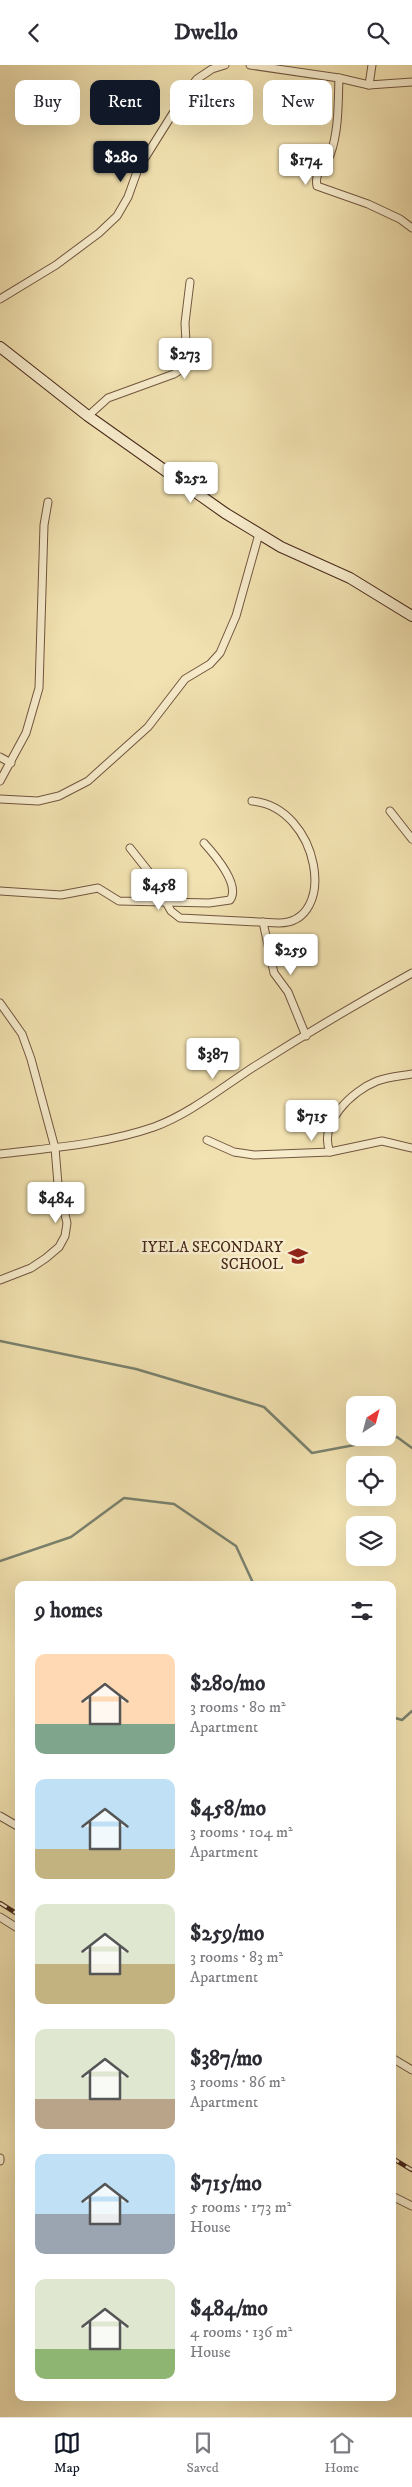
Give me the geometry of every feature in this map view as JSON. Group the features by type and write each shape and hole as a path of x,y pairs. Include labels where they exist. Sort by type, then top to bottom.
{"street":[{"path":"0,299 56,265 117,217 128,197 138,169 185,94 197,79 212,69 225,65"},
{"path":"250,65 287,68 369,85 412,83"},
{"path":"369,85 372,65"},
{"path":"339,78 336,125 330,153 319,169 317,186 400,219 412,228"},
{"path":"88,416 108,398 174,374 185,367 187,362 185,323 190,282"},
{"path":"0,347 88,416 259,534 281,547 350,578 412,616"},
{"path":"0,781 11,763 32,717 41,676 44,525 48,502"},
{"path":"0,799 38,801 58,795 88,781 148,727 186,679 210,664 220,653 236,616 259,534"},
{"path":"0,757 11,763"},
{"path":"130,847 166,900 171,911 180,918 289,923 298,920 310,900 316,875 313,859 303,834 272,805 252,801"},
{"path":"390,811 412,839"},
{"path":"0,891 61,895 98,888 119,901 226,902 232,898 230,880 223,867 204,843"},
{"path":"263,922 274,973 288,992 306,1036"},
{"path":"0,1154 55,1148 117,1137 154,1127 174,1118 412,973"},
{"path":"0,1003 26,1042 55,1148 58,1183 67,1223 59,1247 31,1268 0,1280"},
{"path":"330,1152 326,1141 328,1128 346,1103 373,1083 412,1074"},
{"path":"207,1140 234,1152 254,1155 330,1152 382,1141 412,1148"},
{"path":"0,1816 15,1825"},
{"path":"0,1917 15,1926"},
{"path":"396,2060 412,2070"},
{"path":"396,2197 412,2206"}],"waterway":[{"path":"0,1341 136,1369 264,1407 312,1453 397,1437 412,1448"},
{"path":"0,1561 71,1537 124,1498 174,1504 236,1546 252,1581"},
{"path":"396,1718 402,1720 412,1711"}],"railway":[{"path":"0,1903 15,1912"},
{"path":"396,2160 412,2170"}],"place":[{"name":"IYELA SECONDARY SCHOOL","path":"298,1256"}]}
